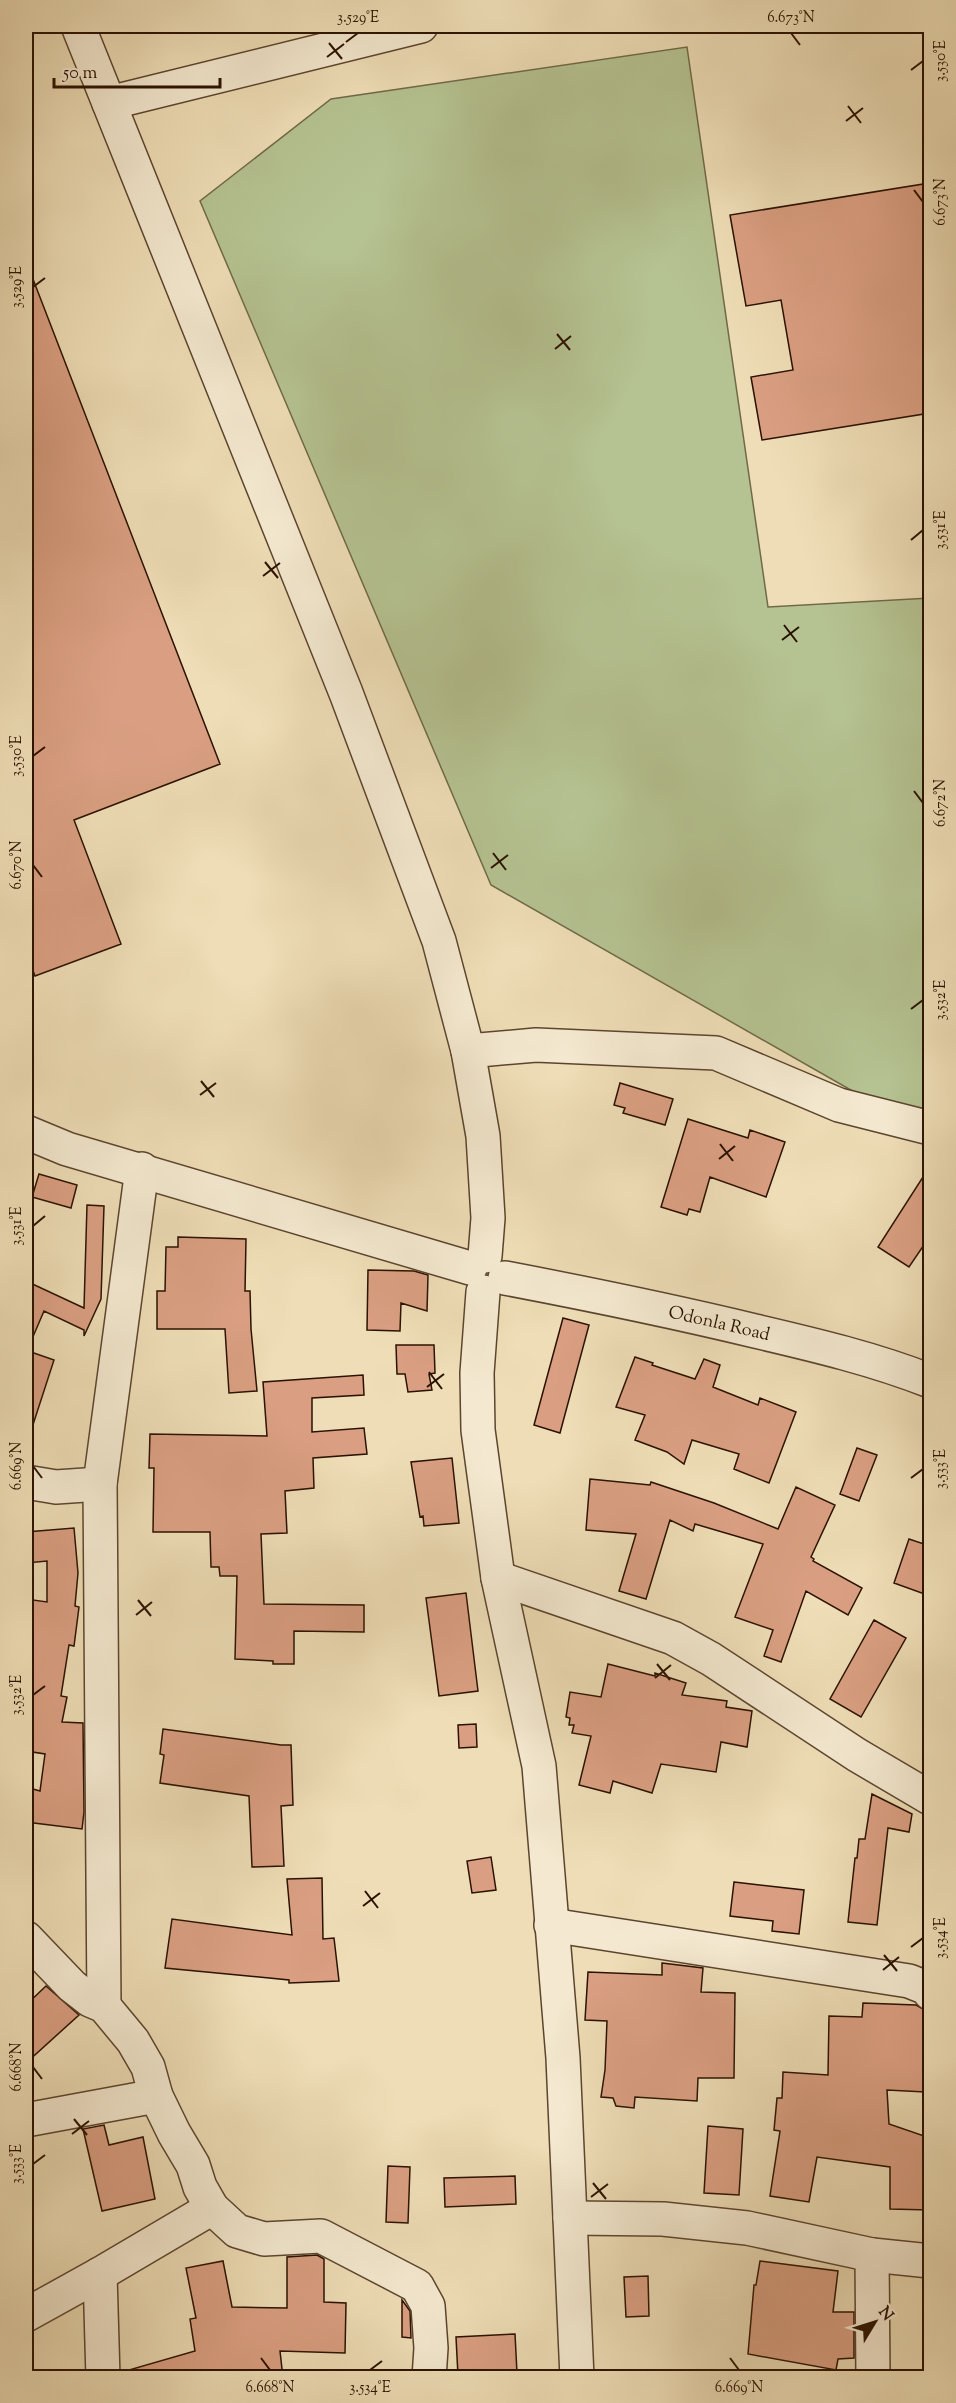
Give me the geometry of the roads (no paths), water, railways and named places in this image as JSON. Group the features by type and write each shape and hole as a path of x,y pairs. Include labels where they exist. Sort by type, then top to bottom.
{"street":[{"path":"78,26 346,693 439,941 468,1051 483,1136 488,1218 486,1273 477,1373 478,1430 498,1578 539,1766 563,2058 578,2378"},
{"path":"109,103 421,26"},
{"path":"468,1051 537,1045 716,1053 839,1105 930,1128"},
{"name":"Odonla Road","path":"26,1132 67,1149 142,1169 486,1273 649,1306 800,1342 890,1365 930,1381"},
{"path":"104,2006 100,1484 142,1169"},
{"path":"26,1482 56,1487 100,1484"},
{"path":"498,1578 673,1638 711,1659 857,1755 930,1798"},
{"path":"551,1925 909,1981 929,1989 930,1993"},
{"path":"26,1938 72,1986 90,2000 104,2006 132,2041 148,2067 156,2096 193,2165 212,2208 237,2231 264,2239 321,2236 417,2286 428,2306 431,2348 429,2378"},
{"path":"26,2120 156,2096"},
{"path":"26,2315 212,2208"},
{"path":"570,2218 663,2219 747,2228 872,2255 930,2261"},
{"path":"872,2255 873,2378"},
{"path":"100,2274 103,2378"}]}
